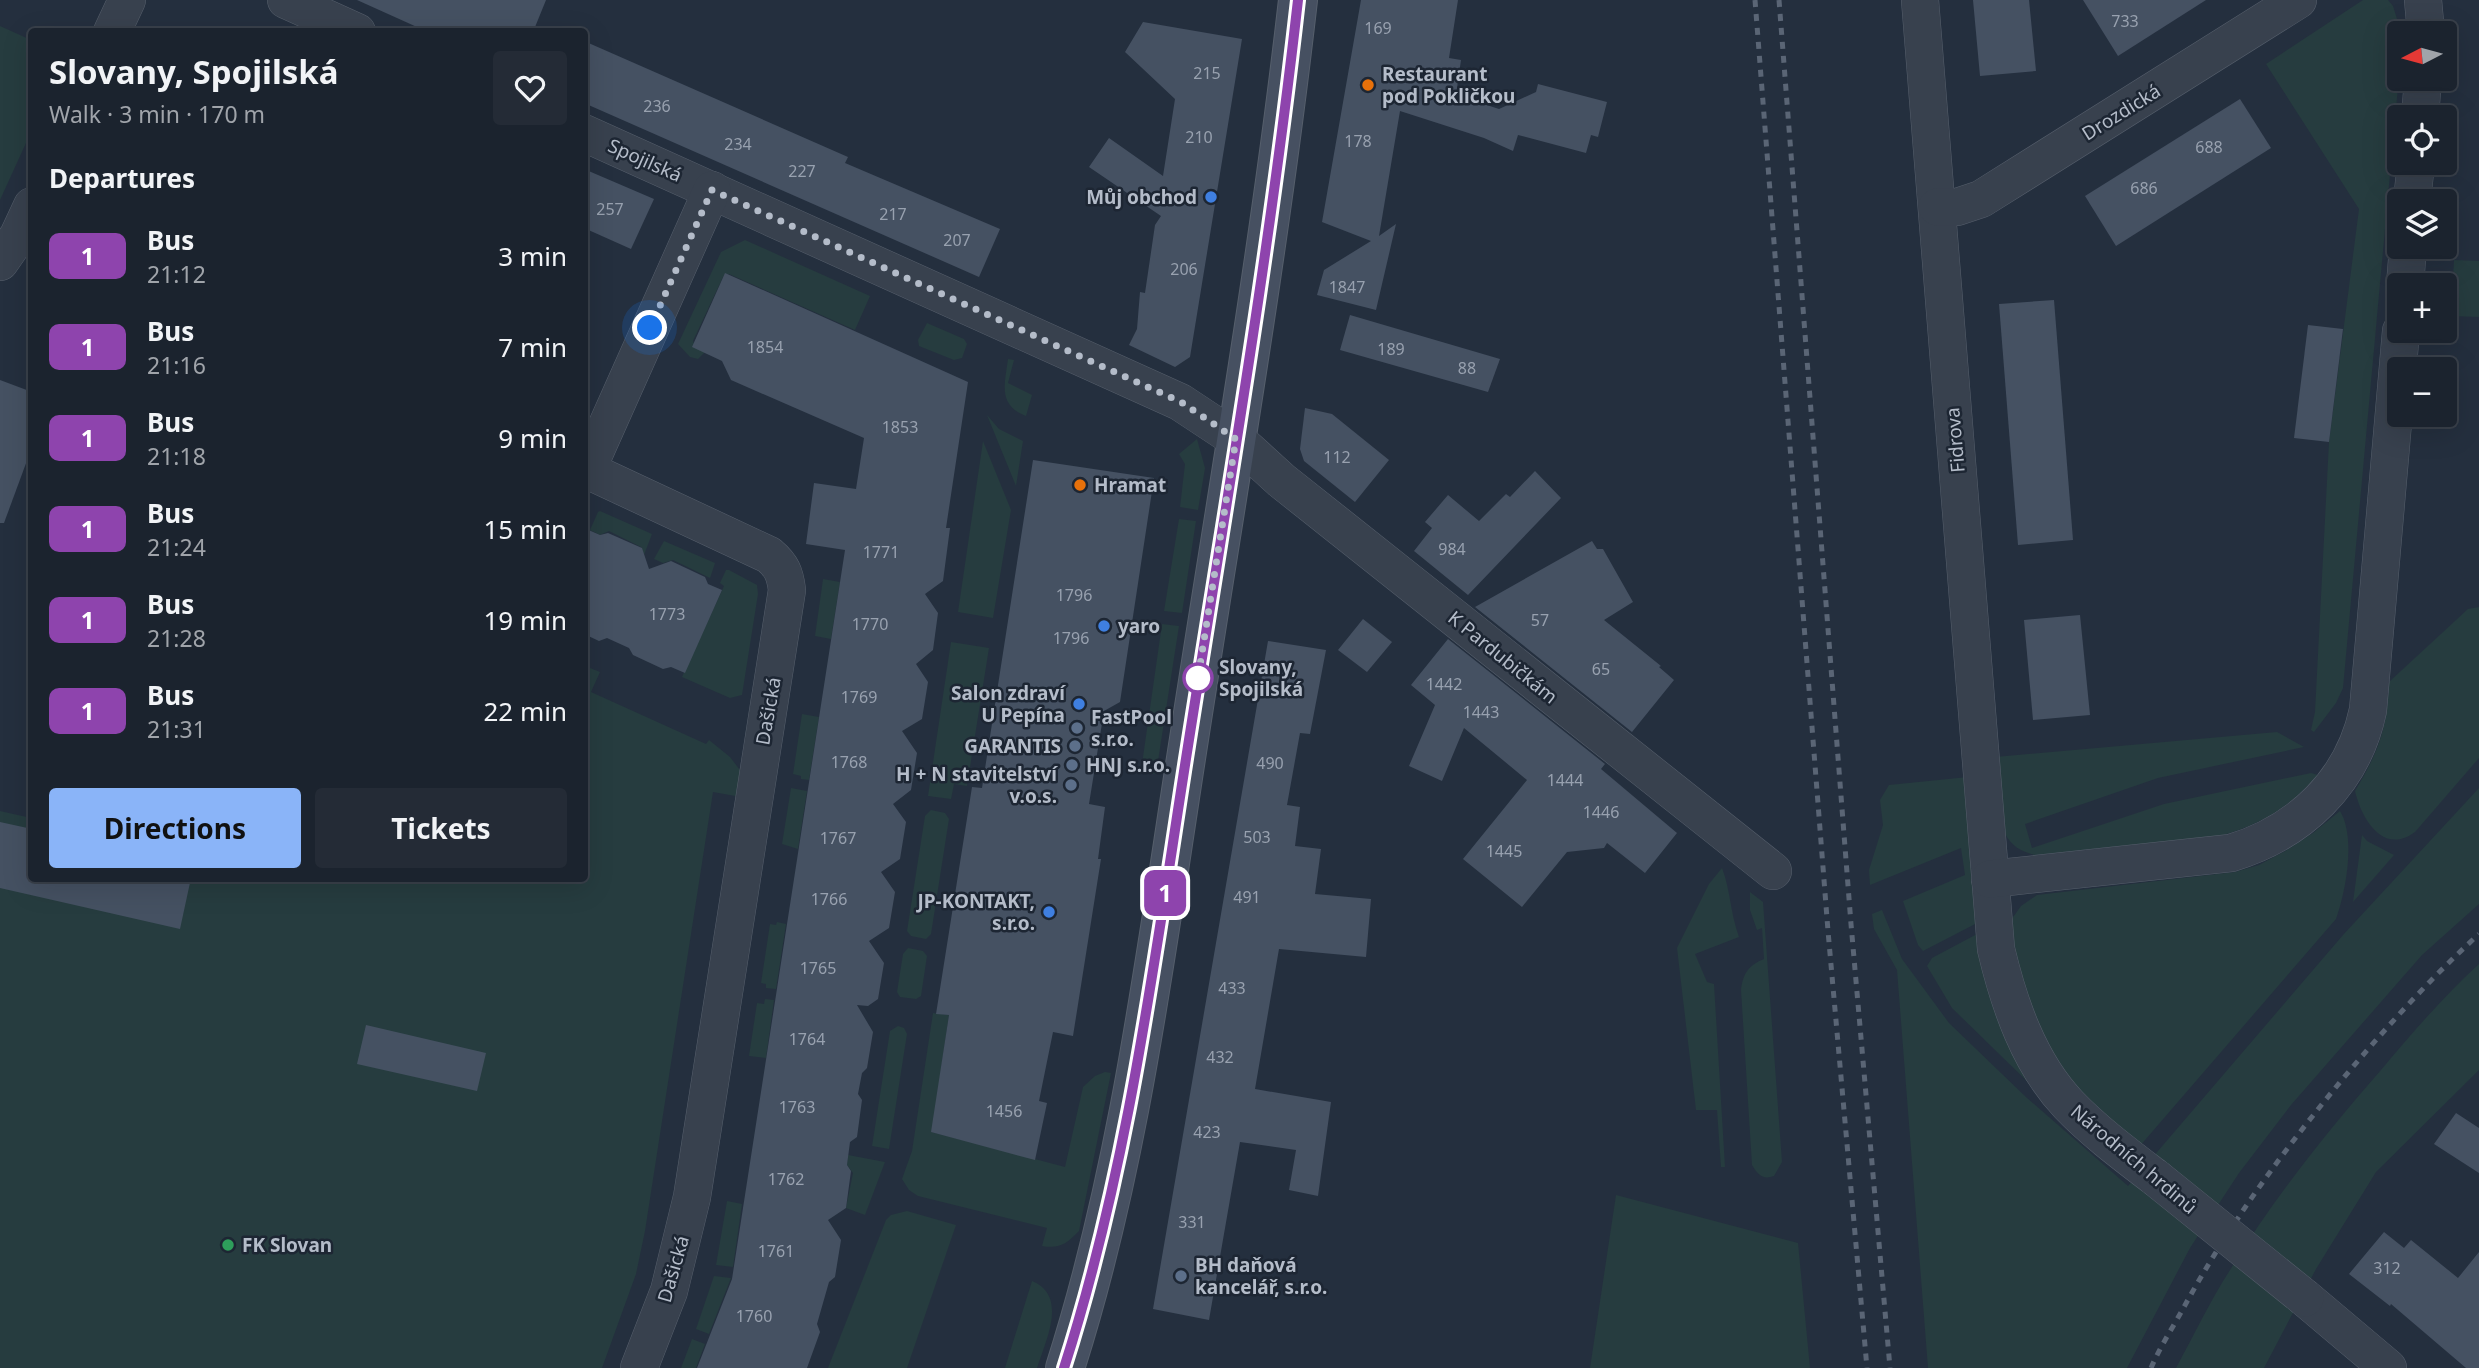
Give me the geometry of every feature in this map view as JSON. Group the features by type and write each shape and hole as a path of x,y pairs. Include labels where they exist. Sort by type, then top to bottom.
{"main road":[{"path":"1065,1368 1112,1194 1136,1064 1260,285 1298,0"}],"street":[{"path":"114,28 127,0"},
{"path":"286,0 347,28"},
{"name":"Fidrova","path":"1920,0 1990,879"},
{"name":"Drozdická","path":"1937,207 1957,206 1981,199 2298,0"},
{"path":"2423,0 2425,21"},
{"name":"Spojilská","path":"588,135 1181,402 1236,439"},
{"name":"Dašická","path":"588,465 712,190"},
{"path":"0,262 18,236 28,215"},
{"path":"1990,879 2231,853 2251,847 2287,828 2310,811 2336,782 2358,748 2368,710 2400,343"},
{"name":"K Pardubičkám","path":"1236,439 1281,480 1773,872"},
{"name":"Dašická","path":"588,470 769,555 780,564 786,575 787,590 692,1197 669,1291 639,1368"},
{"name":"Národních hrdinů","path":"1990,879 1996,949 2004,985 2026,1041 2038,1063 2067,1103 2388,1368"}],"green space":[{"path":"2363,0 2388,0 2393,6 2398,21 2387,21 2387,91 2398,91 2396,105 2387,105 2387,175 2390,175 2343,688 2336,703 2314,732 2311,730 2315,712 2329,442 2359,209 2266,64"},
{"path":"0,26 28,39 28,139 0,200"},
{"path":"745,240 870,296 855,330 729,274 723,277 693,341 696,348 705,352 698,359 690,357 678,344 721,252"},
{"path":"2454,260 2479,261 2479,317 2457,316 2457,273 2453,273"},
{"path":"927,323 964,339 967,344 962,358 954,360 919,346 918,340"},
{"path":"1008,359 1014,360 1008,383 1032,395 1026,416 1011,406 1007,399 1005,385"},
{"path":"987,415 999,429 1023,441 1016,486"},
{"path":"1197,439 1205,468 1198,510 1180,507 1185,464 1179,454"},
{"path":"983,441 1011,510 993,618 958,612"},
{"path":"600,511 652,534 644,555 641,547 609,531 600,535 590,530"},
{"path":"1179,519 1196,521 1182,613 1164,611"},
{"path":"664,541 715,563 710,578 673,560 663,563 654,559"},
{"path":"726,570 757,585 758,594 742,695 730,698 682,677 724,586 720,583"},
{"path":"823,579 840,582 831,639 815,636"},
{"path":"2479,607 2479,758 2415,832 2393,840 2384,837 2368,822 2355,791 2380,740 2389,682 2468,609"},
{"path":"1162,624 1179,626 1156,774 1141,771"},
{"path":"951,642 989,648 967,786 954,784 951,799 928,796"},
{"path":"588,667 600,672 591,692 706,744 709,740 730,757 743,774 741,797 713,792 645,1231 636,1274 602,1368 0,1368 0,811 28,817 28,882 588,882"},
{"path":"802,714 819,717 809,780 793,774"},
{"path":"2277,732 2304,747 2158,778 2025,824 2032,848 2164,804 2311,773 2318,775 2285,806 2262,820 2235,831 2220,836 2035,855 2017,848 2005,834 1995,757"},
{"path":"1968,777 1979,922 1923,951 1918,945 1903,901 1965,875 1961,848 1870,885 1869,870 1883,825 1880,800 1889,785"},
{"path":"791,788 807,791 798,849 782,844"},
{"path":"2479,788 2479,904 2422,955 2291,1105 2239,1173 2190,1248 2127,1368 1928,1368 1897,970 1874,929 1872,914 1882,910 1902,959 1949,1023 2027,1098 2128,1186 2343,935"},
{"path":"931,810 945,813 949,819 931,934 926,939 911,936 907,931 925,816"},
{"path":"2340,811 2348,835 2348,864 2336,919 2139,1147 2071,1085 2045,1040 2012,961 2011,920 2021,906 2037,895 2235,872 2259,865 2313,833"},
{"path":"2362,835 2367,841 2394,855 2353,902"},
{"path":"1722,868 1739,937 1695,954 1707,982 1714,984 1725,1167 1721,1167 1717,1110 1696,1110 1677,948 1709,884"},
{"path":"1750,892 1763,902 1782,1162 1774,1176 1767,1177 1759,1174 1752,1165 1741,990 1748,970 1764,959 1762,928 1757,930 1750,910"},
{"path":"777,922 786,924 776,989 766,988 766,984 761,983 770,924 776,925"},
{"path":"1979,933 2039,1093 1952,1008 1927,966 1932,958"},
{"path":"908,948 923,951 927,956 921,996 916,999 900,997 897,992 903,954"},
{"path":"2479,964 2479,1070 2376,1172 2316,1269 2264,1368 2176,1368 2247,1243 2301,1167 2416,1029"},
{"path":"765,999 774,1000 766,1058 749,1056 757,1003 764,1004"},
{"path":"933,1013 949,1015 932,1132 1065,1167 1083,1087 1095,1076 1111,1073 1079,1231 1066,1242 1054,1247 1042,1246 1047,1228 918,1196 909,1190 902,1179 912,1151"},
{"path":"898,1026 904,1028 907,1034 889,1149 872,1146 890,1031"},
{"path":"848,1155 885,1162 865,1215 846,1208 853,1173 847,1165"},
{"path":"1616,1195 1798,1243 1810,1368 1590,1368"},
{"path":"727,1201 742,1204 733,1267 716,1265"},
{"path":"907,1211 956,1225 907,1368 828,1368 886,1220 891,1215"},
{"path":"714,1276 731,1278 709,1334 696,1329"},
{"path":"1032,1281 1050,1297 1051,1320 1045,1346 1037,1368 1005,1368"},
{"path":"692,1339 705,1344 696,1368 681,1368"}],"building":[{"path":"357,0 546,0 535,28 419,28"},
{"path":"1361,0 1458,0 1449,58 1461,60 1456,95 1499,109 1536,92 1538,84 1607,102 1598,137 1591,135 1586,153 1518,135 1513,151 1484,138 1400,111 1379,236 1396,224 1376,310 1317,295 1324,270 1371,241 1322,222"},
{"path":"1973,0 2029,0 2036,71 1980,76"},
{"path":"2083,0 2206,0 2118,56"},
{"path":"1143,22 1242,39 1190,357 1175,367 1129,345 1137,329 1140,292 1145,293 1155,225 1161,216 1089,167 1109,138 1163,176 1175,99 1125,52"},
{"path":"588,43 848,157 845,163 1000,229 979,277 588,105"},
{"path":"2240,99 2271,148 2116,246 2085,196"},
{"path":"588,171 654,199 631,249 588,230"},
{"path":"725,273 968,382 946,528 950,528 943,581 925,594 938,613 933,650 916,664 928,682 922,719 902,731 917,753 911,790 893,804 906,822 900,859 881,872 895,892 889,928 869,941 884,963 878,999 868,1006 857,1005 873,1032 867,1068 862,1073 858,1094 862,1100 857,1137 850,1142 847,1165 851,1171 846,1208 828,1220 841,1240 835,1277 829,1282 817,1324 820,1332 807,1368 697,1368 732,1279 845,550 806,544 814,483 856,489 864,438 731,380 722,361 692,347"},
{"path":"2054,300 2073,540 2018,545 1999,304"},
{"path":"1350,315 1500,359 1488,392 1340,350"},
{"path":"2308,325 2343,329 2329,442 2294,438"},
{"path":"0,380 28,390 28,458 4,523 0,523"},
{"path":"1305,408 1332,414 1389,460 1355,502 1304,461 1300,449"},
{"path":"1033,460 1154,478 1120,702 1104,711 1089,804 1105,807 1098,859 1101,859 1073,1036 1053,1032 1039,1101 1047,1103 1035,1160 931,1132 949,1015 936,1014 972,787 982,788"},
{"path":"1535,471 1561,498 1468,595 1414,551 1432,528 1425,522 1448,495 1479,521 1506,494 1510,497"},
{"path":"588,530 600,535 608,533 642,548 649,569 671,561 705,577 708,584 722,590 685,673 671,667 663,669 633,655 629,648 607,638 599,641 588,636"},
{"path":"1592,541 1597,549 1603,549 1633,602 1604,620 1661,666 1659,667 1674,680 1632,732 1475,607"},
{"path":"2080,615 2090,715 2033,720 2024,620"},
{"path":"1363,619 1392,642 1367,672 1338,650"},
{"path":"1448,639 1605,764 1601,769 1677,833 1645,873 1607,843 1604,848 1567,852 1522,907 1463,859 1527,780 1464,728 1442,781 1409,766 1435,705 1411,685"},
{"path":"1268,641 1326,650 1310,734 1300,733 1287,805 1300,807 1295,846 1321,849 1315,894 1371,899 1366,957 1279,949 1255,1089 1331,1102 1318,1196 1289,1190 1296,1150 1240,1142 1209,1320 1153,1309"},
{"path":"0,822 28,828 28,882 190,882 180,929 0,888"},
{"path":"366,1025 486,1053 477,1091 357,1064"},
{"path":"2456,1113 2479,1128 2479,1173 2434,1144"},
{"path":"2384,1232 2404,1248 2411,1240 2458,1278 2479,1252 2479,1368 2466,1368 2391,1304 2390,1306 2349,1274"}],"railway":[{"path":"1755,0 1828,931 1867,1368"},
{"path":"1779,0 1851,924 1890,1368"},
{"path":"2151,1368 2221,1244 2283,1155 2382,1034 2479,934"}],"bus line":[{"name":"1","path":"1064,1368 1112,1194 1148,997 1260,285 1298,0"}],"place":[{"name":"Restaurant pod Pokličkou","path":"1368,85"},
{"name":"Můj obchod","path":"1211,197"},
{"name":"Hramat","path":"1080,485"},
{"name":"yaro","path":"1104,626"},
{"name":"Slovany, Spojilská","path":"1198,678"},
{"name":"Salon zdraví U Pepína","path":"1079,704"},
{"name":"FastPool s.r.o.","path":"1077,728"},
{"name":"GARANTIS","path":"1075,746"},
{"name":"HNJ s.r.o.","path":"1072,765"},
{"name":"H + N stavitelství v.o.s.","path":"1071,785"},
{"name":"JP-KONTAKT, s.r.o.","path":"1049,912"},
{"name":"FK Slovan","path":"228,1245"},
{"name":"BH daňová kancelář, s.r.o.","path":"1181,1276"}],"route":[{"path":"650,328 712,190 1181,402 1236,439 1198,678"}]}
